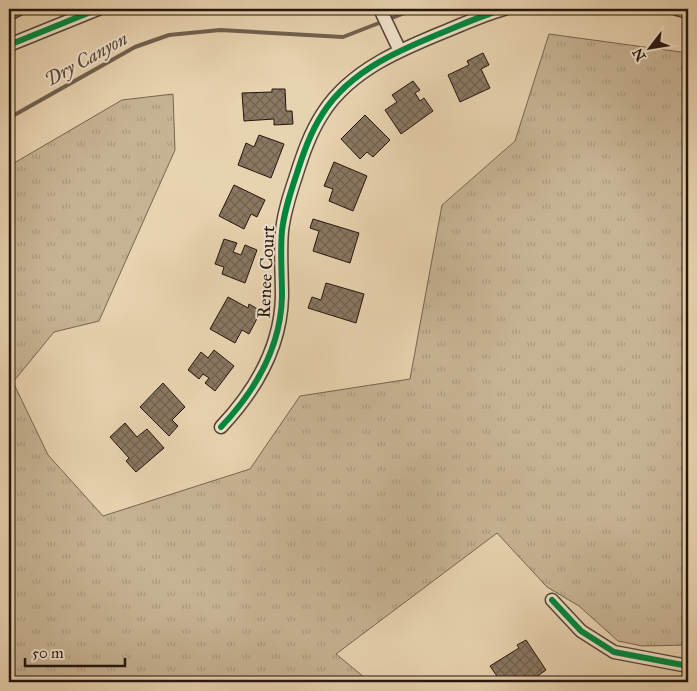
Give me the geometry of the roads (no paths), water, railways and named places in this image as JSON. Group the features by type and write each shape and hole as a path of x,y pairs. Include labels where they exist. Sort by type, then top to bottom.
{"street":[{"path":"9,45 98,9"},
{"path":"380,9 399,49"},
{"name":"Renee Court","path":"221,426 239,408 252,390 273,347 279,323 282,298 282,240 285,210 312,131 324,112 343,89 399,49 504,9"},
{"path":"678,9 688,12"},
{"path":"552,600 581,631 614,652 688,666"}],"waterway":[{"name":"Dry Canyon","path":"9,118 135,47 169,35 220,30 343,37 415,9"}]}
